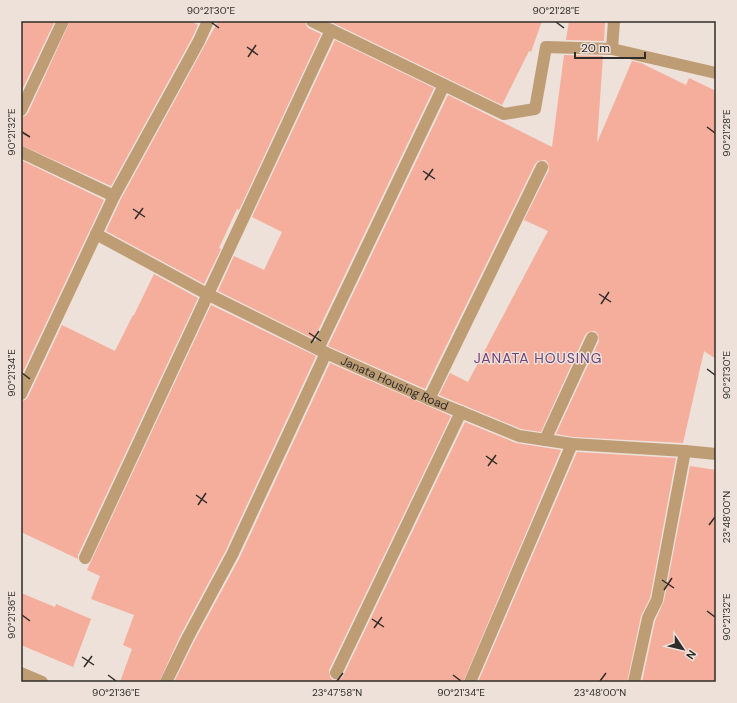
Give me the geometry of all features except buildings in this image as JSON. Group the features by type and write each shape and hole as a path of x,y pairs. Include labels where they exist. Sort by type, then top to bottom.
{"street":[{"path":"21,110 63,21"},
{"path":"21,394 114,196 199,41 208,21"},
{"path":"312,21 504,114 536,110 546,47 612,49 716,73"},
{"path":"612,49 614,21"},
{"path":"85,558 330,30"},
{"path":"166,682 188,637 232,555 322,351 444,85"},
{"path":"21,152 114,196"},
{"path":"429,399 542,167"},
{"name":"Janata Housing Road","path":"96,234 207,294 322,351 429,399 519,436 572,444 716,454"},
{"path":"545,440 592,338"},
{"path":"336,673 461,412"},
{"path":"470,682 572,444"},
{"path":"634,682 648,618 657,600 685,451"},
{"path":"21,673 42,682"}],"district":[{"name":"JANATA HOUSING","path":"538,358"}]}
